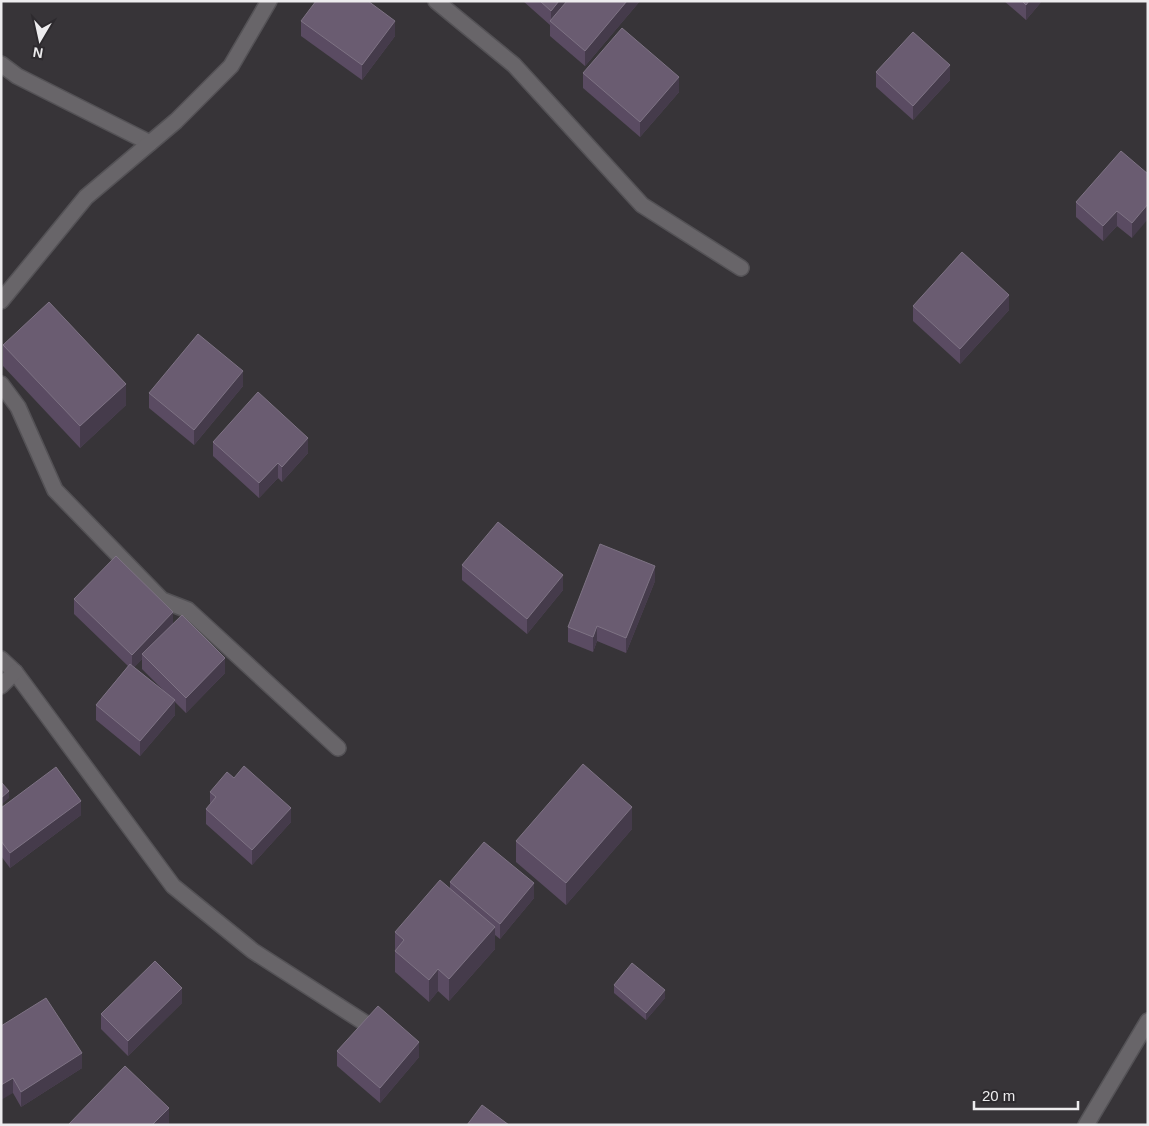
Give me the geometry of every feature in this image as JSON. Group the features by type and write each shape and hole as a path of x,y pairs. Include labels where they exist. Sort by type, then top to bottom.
{"street":[{"path":"1,302 86,197 176,121 231,66 269,1"},
{"path":"436,1 514,65 642,206 741,268"},
{"path":"1,64 17,76 150,143"},
{"path":"1,384 18,407 54,490 162,600 188,610 338,748"},
{"path":"1,659 15,672 173,886 253,952 389,1038"},
{"path":"1,686 15,672"},
{"path":"1086,1125 1148,1020"}],"building":[{"path":"316,1 368,1 395,21 362,65 301,21"},
{"path":"540,1 559,1 551,11"},
{"path":"567,1 627,1 585,51 550,21"},
{"path":"622,28 679,77 640,122 583,73"},
{"path":"913,32 950,65 913,106 876,72"},
{"path":"1121,151 1148,174 1148,204 1132,223 1117,211 1103,226 1076,202"},
{"path":"962,252 1009,295 960,349 913,306"},
{"path":"49,302 126,384 80,426 3,345"},
{"path":"198,334 243,371 194,430 149,393"},
{"path":"258,392 308,438 282,467 278,463 259,483 213,442"},
{"path":"498,522 563,575 527,619 462,565"},
{"path":"600,544 655,566 626,638 597,626 593,637 568,627"},
{"path":"116,556 173,612 132,655 74,599"},
{"path":"182,615 225,658 186,698 142,654"},
{"path":"130,664 175,700 140,741 96,705"},
{"path":"583,764 632,807 566,883 516,841"},
{"path":"244,766 291,808 252,850 206,809 216,797 210,792 227,772 234,778"},
{"path":"56,767 81,801 10,853 1,841 1,808"},
{"path":"1,782 9,791 1,798"},
{"path":"484,842 534,883 500,924 450,882"},
{"path":"440,880 495,927 449,979 438,969 429,980 395,951 404,940 395,932"},
{"path":"155,961 182,988 128,1041 101,1014"},
{"path":"632,963 665,990 646,1013 614,985"},
{"path":"46,998 82,1053 21,1092 13,1078 1,1085 1,1026"},
{"path":"378,1006 419,1042 380,1088 337,1051"},
{"path":"125,1066 169,1108 152,1125 68,1125"},
{"path":"482,1105 509,1125 467,1125"}]}
